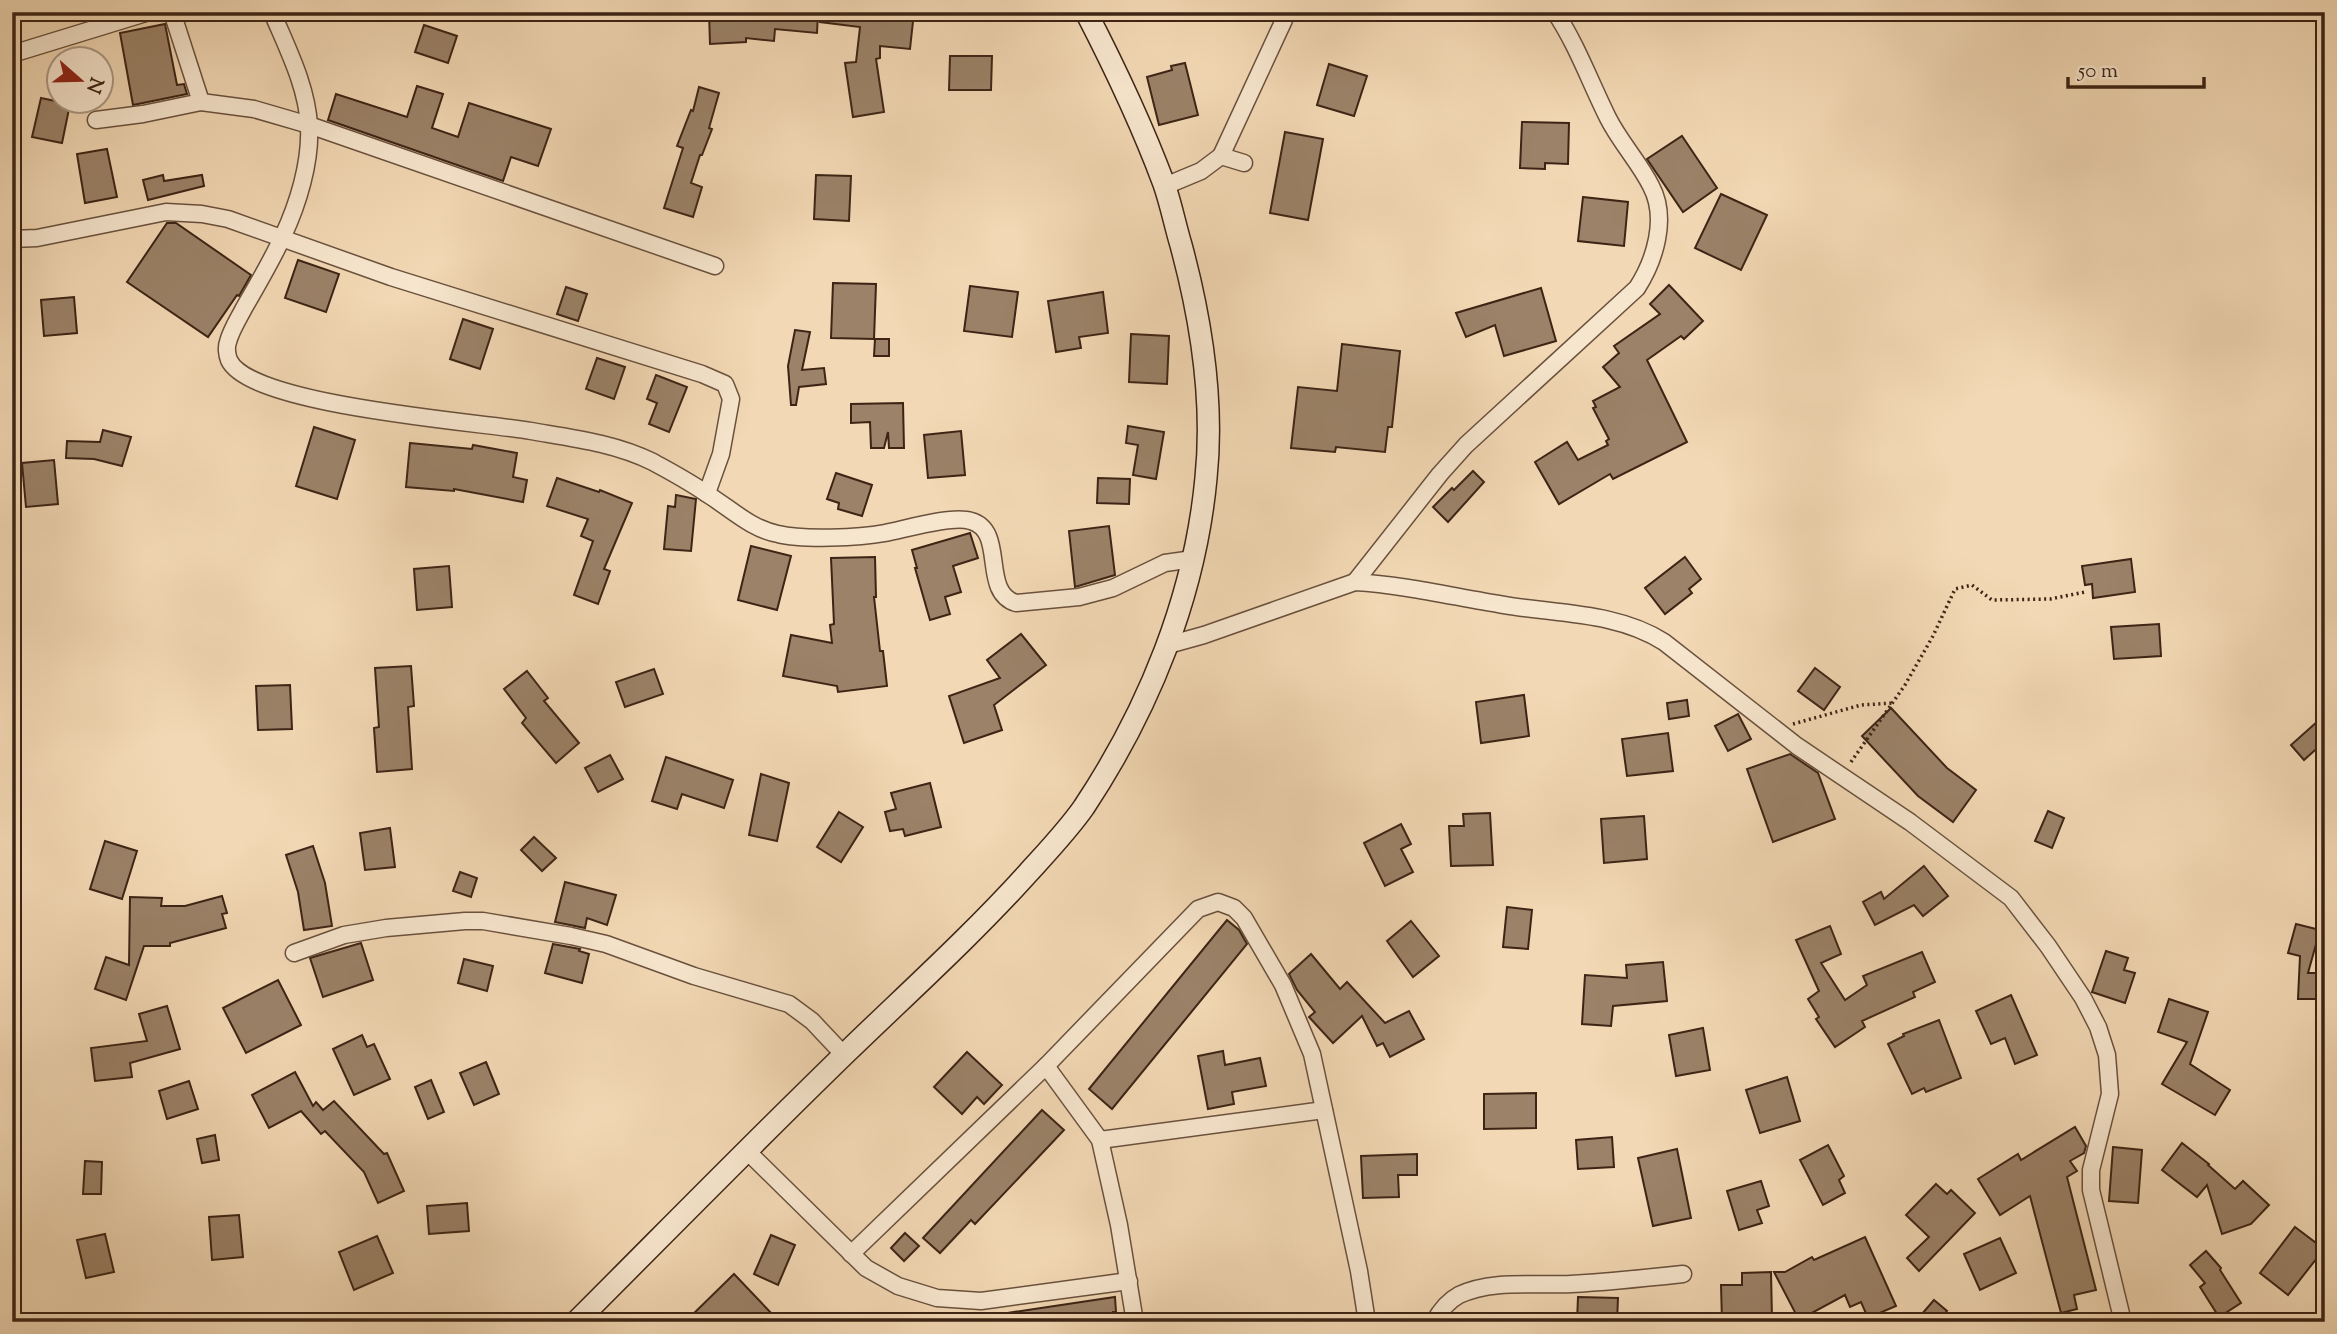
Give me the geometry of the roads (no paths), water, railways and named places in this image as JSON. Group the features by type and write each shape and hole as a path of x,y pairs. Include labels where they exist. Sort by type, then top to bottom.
{"street":[{"path":"12,54 149,12"},
{"path":"172,12 201,102"},
{"path":"272,12 300,83 309,125 295,208 227,342 230,362 238,372 259,382 298,394 389,414 498,425 599,443 629,452 651,461 707,493 767,532 791,536 860,536 955,520 975,522 986,533 999,589 1009,601 1016,603 1090,594 1113,588 1165,563 1194,559"},
{"path":"576,1322 746,1150 987,918 1056,842 1083,807 1137,715 1168,645 1194,559 1206,477 1207,417 1202,344 1190,279 1165,186 1119,76 1086,12"},
{"path":"1355,582 1466,445 1637,288 1650,269 1657,244 1658,214 1653,188 1609,120 1567,31 1555,12"},
{"path":"1165,186 1201,171 1221,156 1284,20"},
{"path":"96,120 201,102 254,109 309,125 715,266"},
{"path":"1221,156 1244,163"},
{"path":"12,239 37,238 166,212 228,219 391,277 702,374 726,384 731,398 721,454 707,493"},
{"path":"1168,645 1355,582 1380,583 1517,607 1589,616 1628,625 1648,632 1664,642 1775,729 1955,854 2011,898 2048,946 2098,1027 2106,1055 2110,1094 2091,1170 2091,1190 2123,1322"},
{"path":"851,1254 1046,1066 1198,909 1218,902 1234,908 1244,918 1283,985 1312,1054 1359,1271 1367,1322"},
{"path":"294,953 344,935 365,931 465,921 571,936 606,944 694,976 789,1004 812,1021 844,1055"},
{"path":"1046,1066 1100,1140 1135,1322"},
{"path":"1100,1140 1324,1110"},
{"path":"746,1150 866,1268 898,1286 937,1298 981,1301 1129,1280"},
{"path":"1433,1322 1449,1302 1470,1292 1487,1288 1607,1282 1683,1274"}]}
